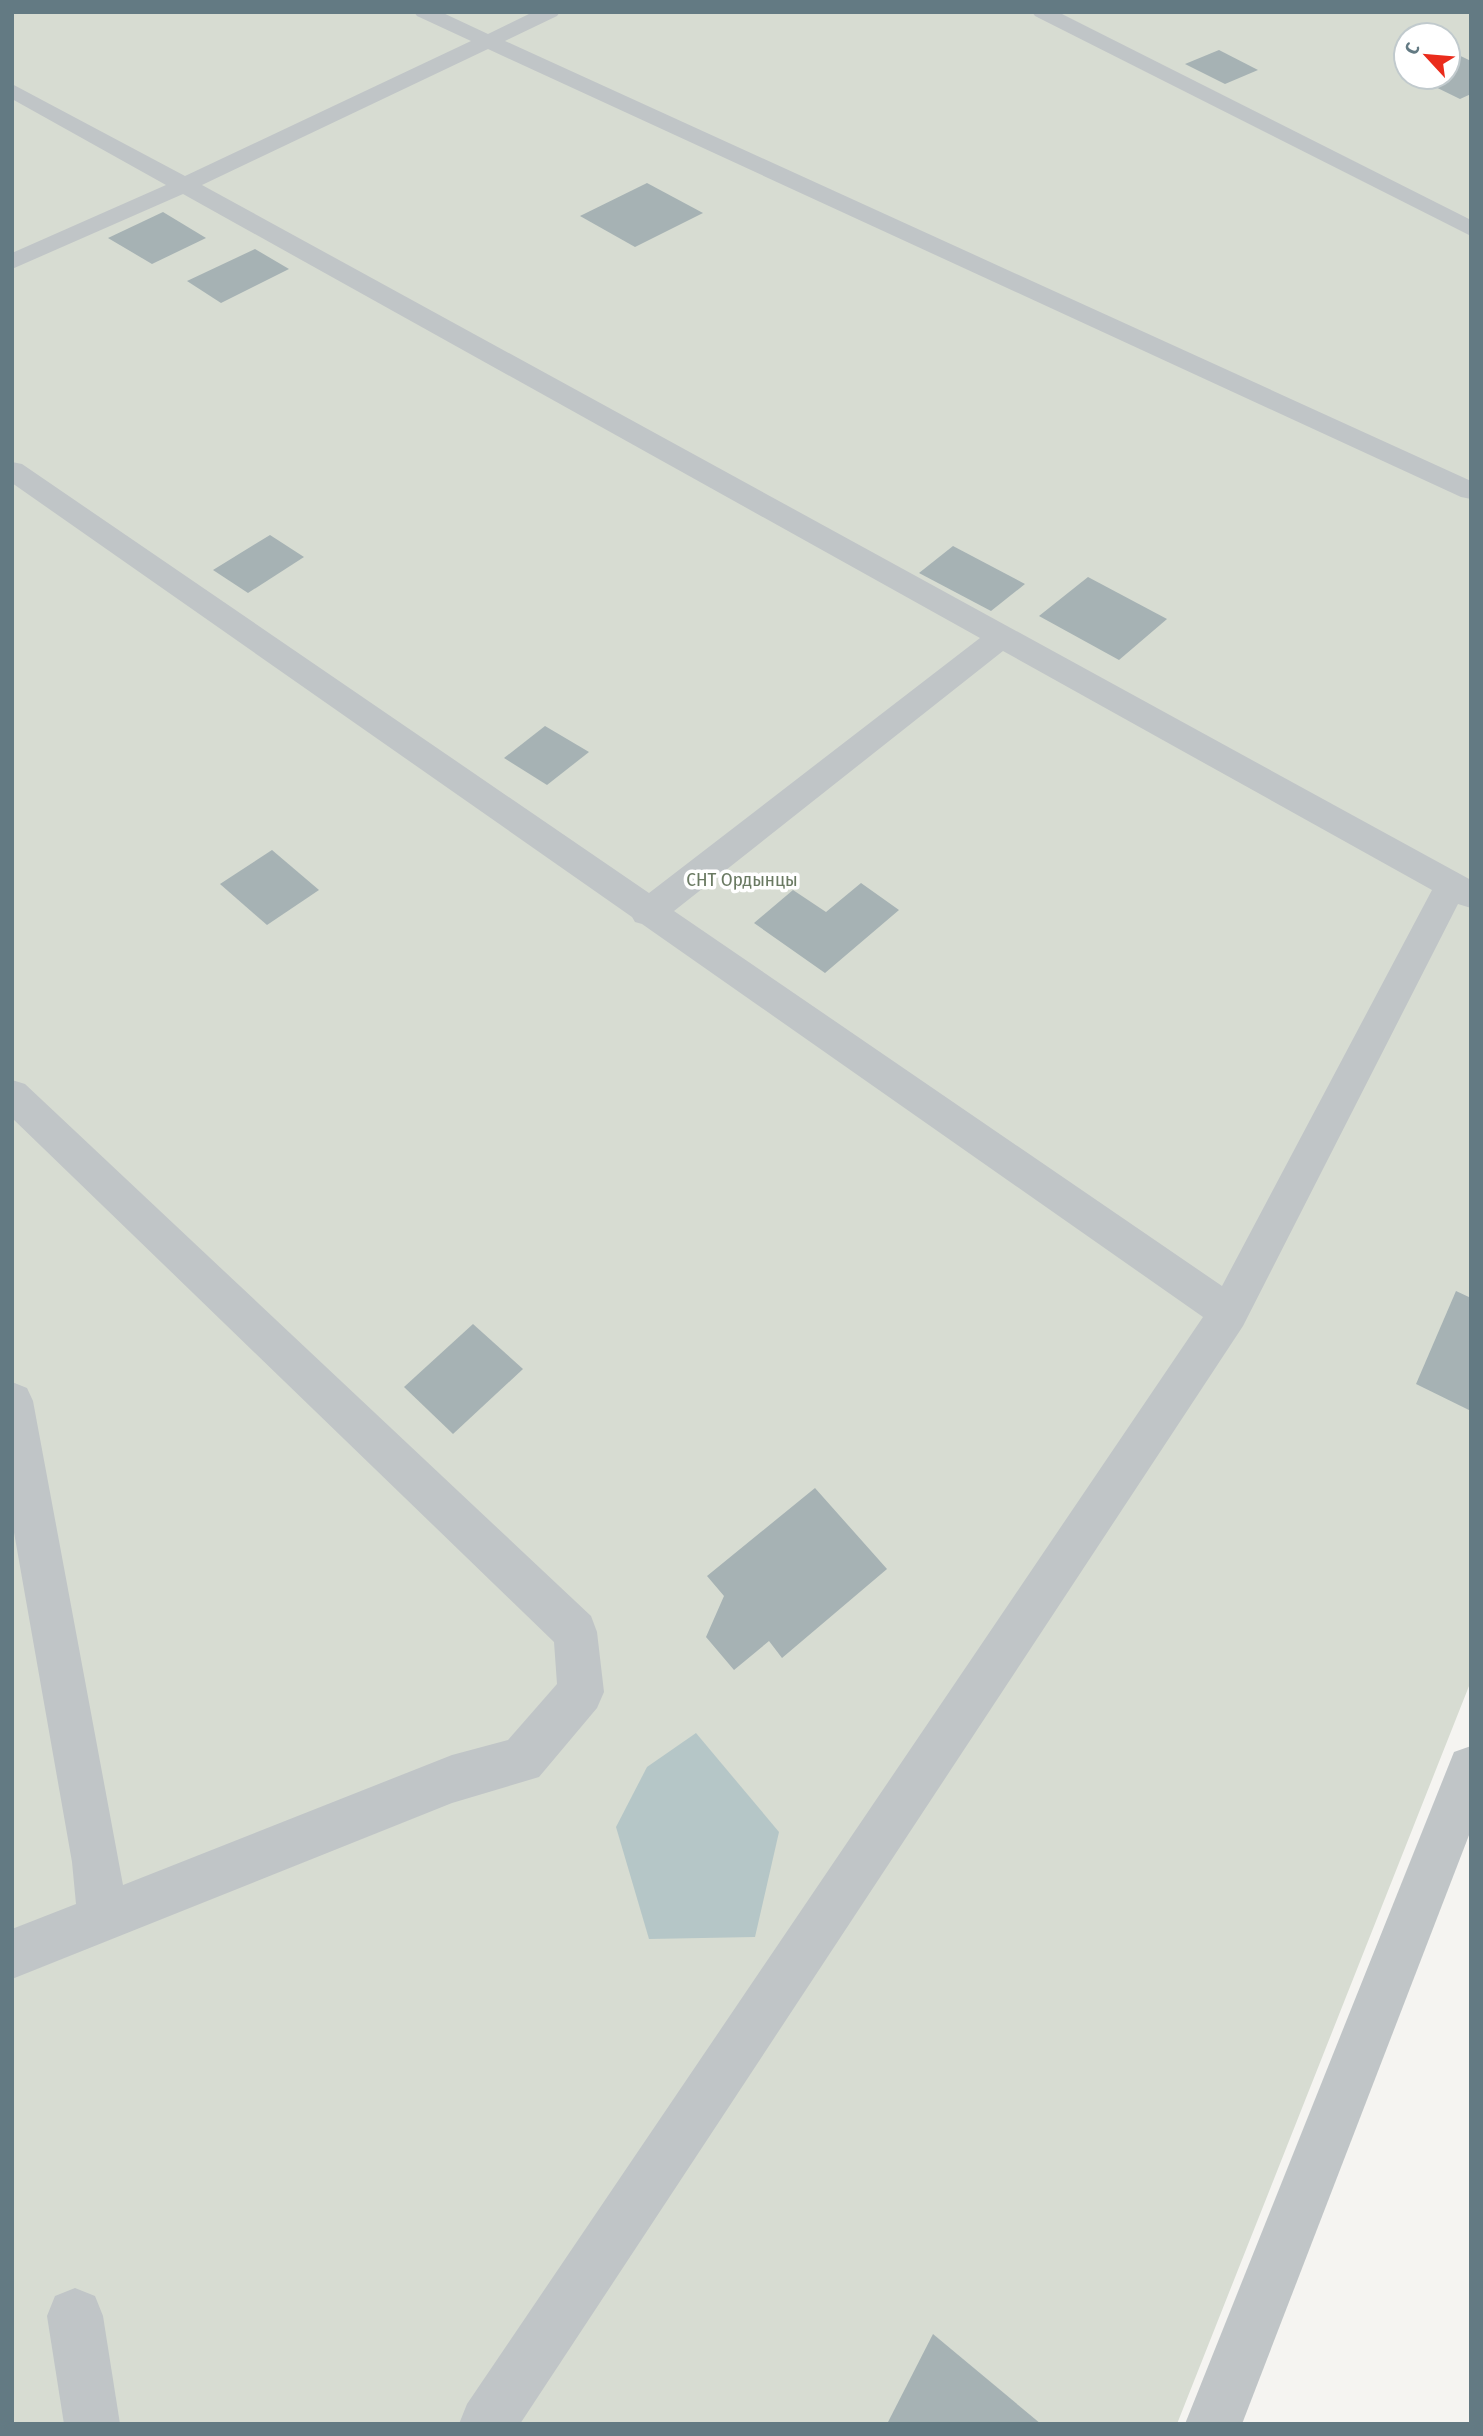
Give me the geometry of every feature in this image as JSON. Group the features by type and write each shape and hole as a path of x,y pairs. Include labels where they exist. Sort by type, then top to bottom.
{"street":[{"path":"424,12 1471,491"},
{"path":"12,262 184,185 550,12"},
{"path":"1042,12 1471,229"},
{"path":"12,90 1461,890 1229,1313 487,2424"},
{"path":"12,470 1229,1313"},
{"path":"648,913 1002,636"},
{"path":"12,1095 575,1632 581,1692 522,1760 452,1779 12,1954"},
{"path":"12,1401 96,1862 102,1920"},
{"path":"1213,2424 1471,1769"},
{"path":"75,2316 92,2424"}],"green space":[{"name":"СНТ Ордынцы","path":"12,12 1471,12 1471,1681 1177,2424 12,2424"}],"shaded area":[{"path":"696,1733 779,1832 755,1937 649,1939 616,1827 647,1767"}],"building":[{"path":"1219,50 1258,70 1225,84 1185,64"},
{"path":"1462,57 1471,61 1471,94 1460,99 1444,91 1462,91"},
{"path":"647,183 703,213 635,247 580,216"},
{"path":"163,212 206,238 152,264 108,238"},
{"path":"255,249 289,269 221,303 187,281"},
{"path":"270,535 304,557 248,593 213,570"},
{"path":"953,546 1025,584 991,611 919,573"},
{"path":"1088,577 1167,619 1119,660 1039,616"},
{"path":"545,726 589,752 547,785 504,758"},
{"path":"272,850 319,890 267,925 220,884"},
{"path":"861,883 899,910 825,973 754,923 793,890 826,912"},
{"path":"1456,1291 1471,1298 1471,1411 1416,1384"},
{"path":"473,1324 523,1369 453,1434 404,1387"},
{"path":"815,1488 887,1569 782,1658 769,1641 734,1670 706,1637 724,1596 707,1576"},
{"path":"933,2334 1041,2424 887,2424"}]}
